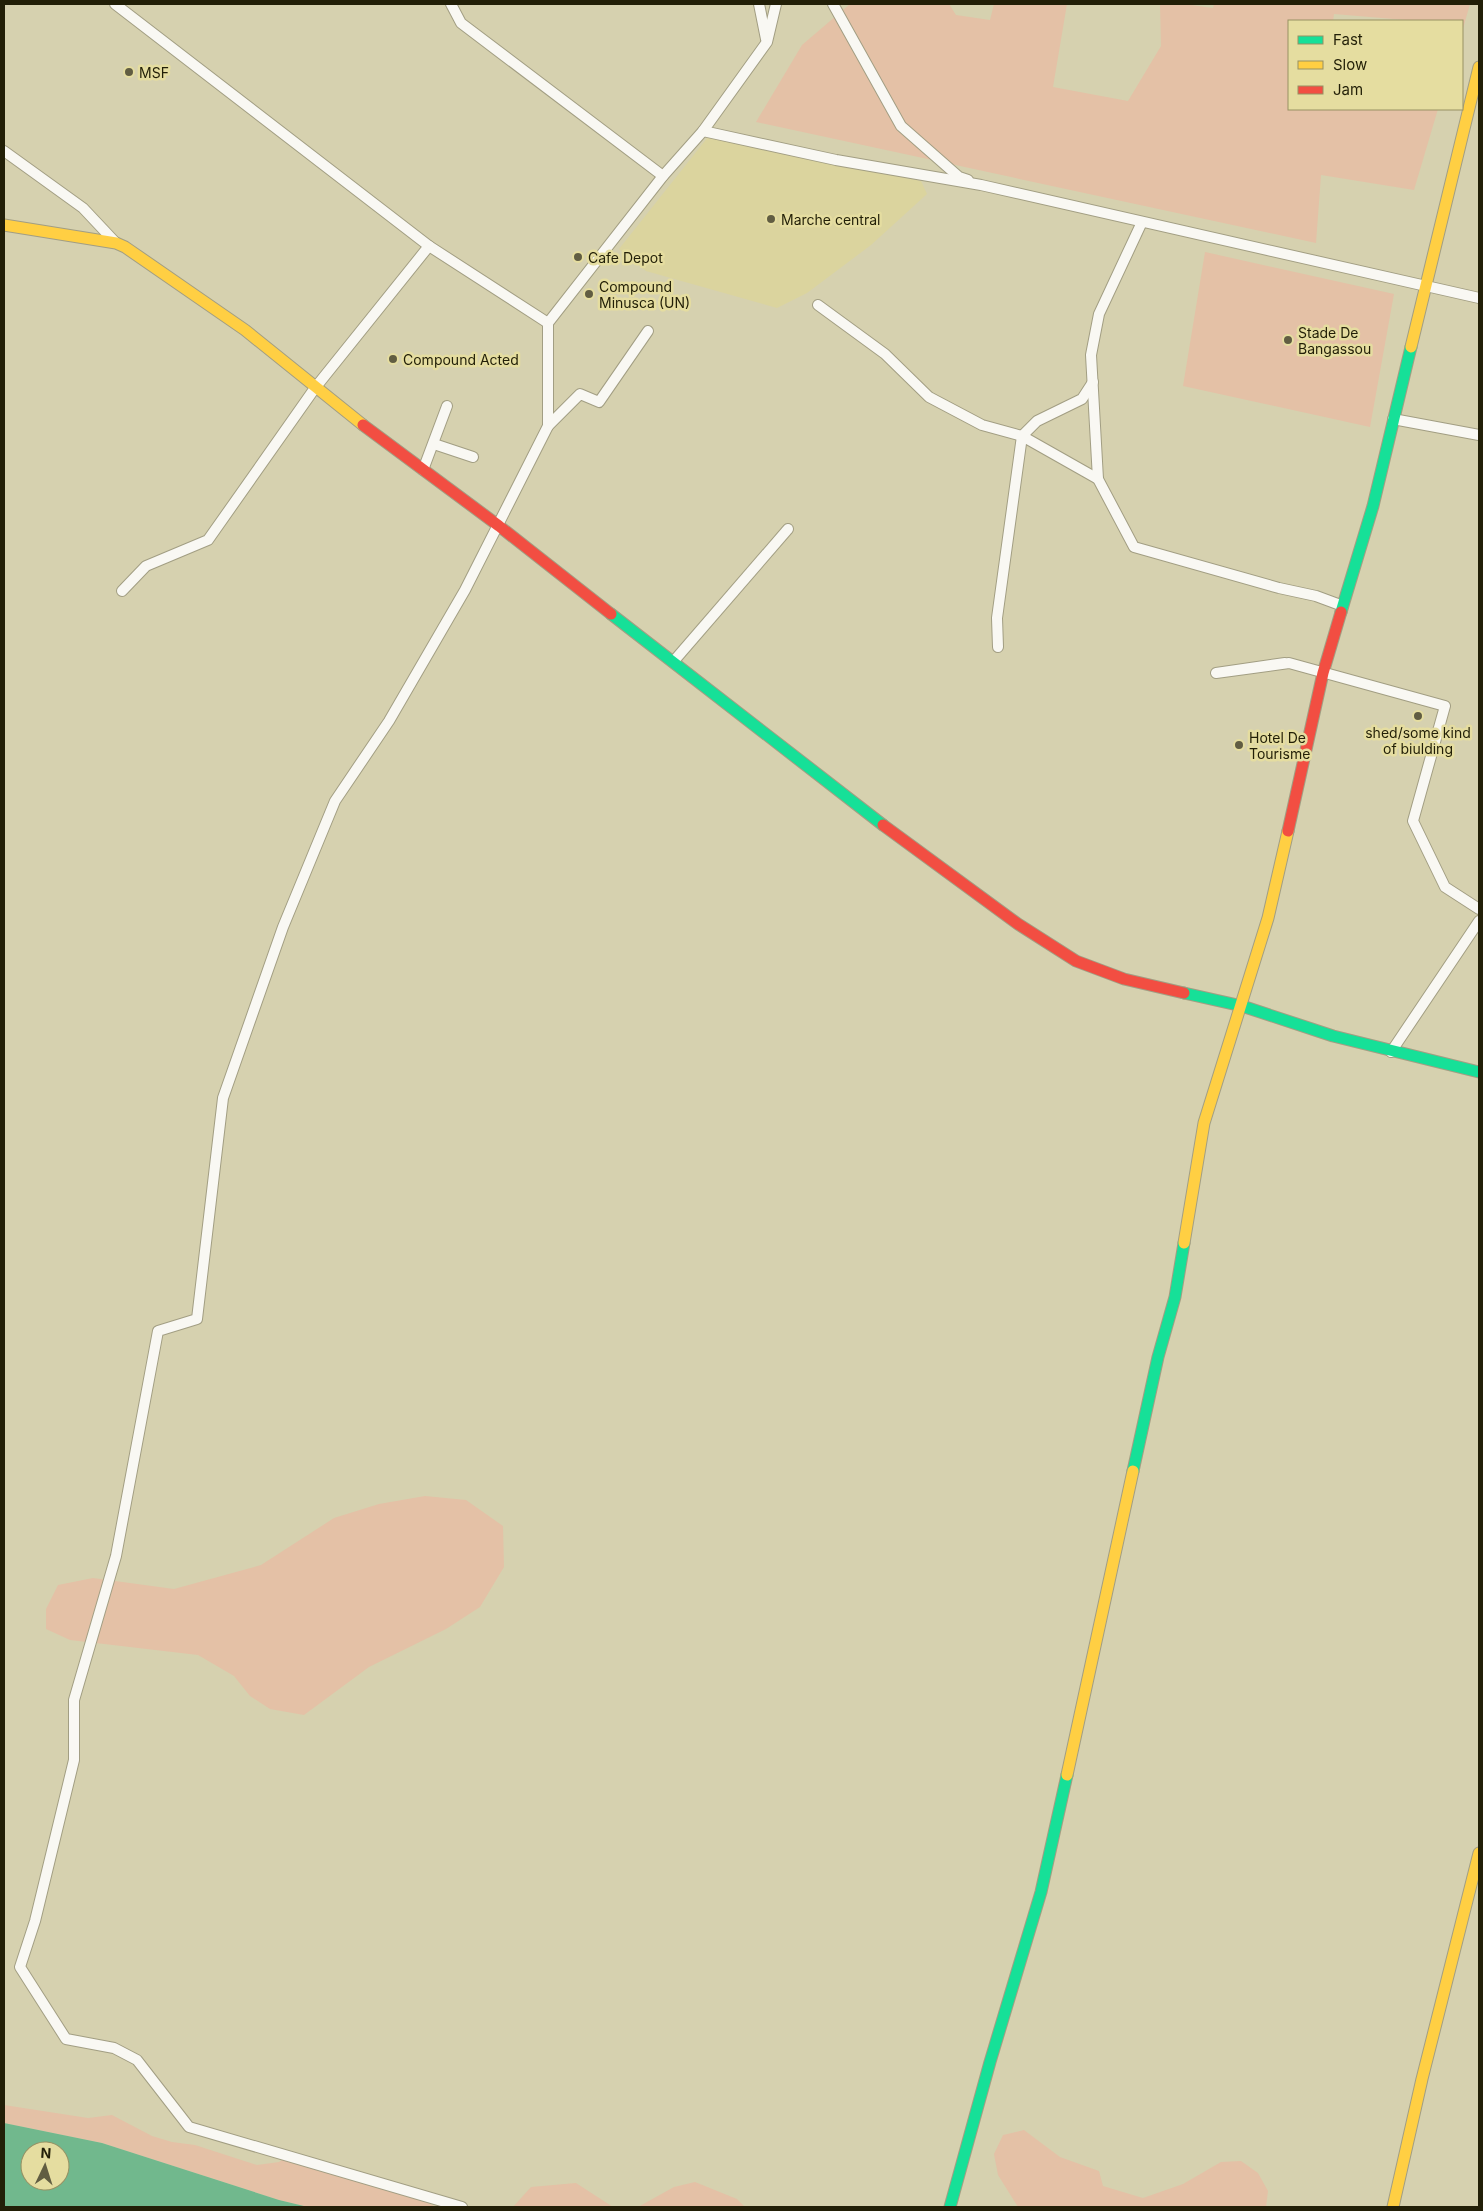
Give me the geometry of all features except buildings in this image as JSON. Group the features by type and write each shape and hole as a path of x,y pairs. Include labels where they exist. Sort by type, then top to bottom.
{"main road":[{"path":"950,2207 990,2062 1041,1892 1158,1357 1175,1297 1204,1123 1268,918 1323,673 1372,506 1479,67"},
{"path":"4,225 116,243 125,247 245,330 314,388 499,526 914,848 1018,924 1076,961 1124,979 1242,1006 1333,1036 1391,1052 1479,1072"},
{"path":"1393,2207 1422,2079 1479,1853"}],"street":[{"path":"115,4 429,246 548,323"},
{"path":"451,4 461,23 663,176"},
{"path":"758,4 767,42"},
{"path":"548,426 548,323 663,176 703,131 767,42 776,4"},
{"path":"833,4 901,126 959,177 981,184"},
{"path":"703,131 846,162 981,184 1479,298"},
{"path":"4,151 83,208 116,243"},
{"path":"1142,222 1099,314 1091,355 1098,479 1134,547 1279,588 1316,596 1343,606"},
{"path":"122,591 146,566 208,540 314,388 429,246"},
{"path":"818,305 885,354 929,397 982,425 1022,436 1098,479"},
{"path":"462,2207 189,2127 137,2060 114,2048 66,2039 20,1967 35,1922 74,1760 74,1700 116,1556 158,1331 197,1319 224,1098 283,927 335,801 389,721 465,590 548,426 580,394 599,402 648,331"},
{"path":"998,647 997,618 1022,436 1037,421 1082,399 1093,382"},
{"path":"423,470 447,406"},
{"path":"1393,420 1479,435"},
{"path":"434,444 473,457"},
{"path":"673,662 788,529"},
{"path":"1285,664 1216,673 1289,663 1445,706 1413,821 1445,887 1479,909"},
{"path":"1391,1052 1479,921"}],"shaded area":[{"path":"850,4 949,4 956,15 990,20 994,4 1067,4 1053,87 1128,101 1161,46 1160,4 1184,4 1213,8 1214,4 1470,4 1463,28 1463,20 1406,20 1334,14 1333,20 1288,20 1288,110 1438,110 1414,190 1321,175 1316,243 756,122 802,45"},
{"name":"Marche central","path":"708,137 921,181 927,194 871,245 807,293 777,308 646,271 619,249"},
{"name":"Stade De Bangassou","path":"1205,252 1394,294 1370,427 1183,386"},
{"path":"425,1496 466,1500 503,1526 504,1567 480,1607 446,1629 369,1667 304,1715 270,1709 250,1696 234,1676 198,1655 70,1640 46,1629 46,1609 58,1585 93,1578 174,1589 261,1565 334,1518 379,1504"},
{"path":"4,2105 88,2118 112,2115 152,2136 172,2142 195,2145 257,2165 279,2162 293,2152 366,2176 436,2207 308,2207 279,2200 102,2143 4,2123"},
{"path":"4,2123 102,2143 279,2200 308,2207 4,2207"},
{"path":"1024,2130 1060,2157 1099,2171 1103,2186 1143,2198 1183,2184 1221,2162 1241,2161 1258,2173 1268,2191 1266,2207 1018,2207 998,2175 994,2154 1003,2135"},
{"path":"695,2182 737,2199 745,2207 638,2207 674,2187"},
{"path":"576,2183 613,2207 513,2207 531,2187"}],"traffic: fast":[{"path":"1341,612 1373,506 1411,347"},
{"path":"611,614 883,825"},
{"path":"1184,993 1242,1006 1333,1036 1479,1072"},
{"path":"1133,1471 1158,1357 1175,1297 1184,1243"},
{"path":"950,2207 990,2062 1041,1892 1067,1775"}],"traffic: slow":[{"path":"1411,347 1479,67"},
{"path":"4,225 116,243 125,247 245,330 363,425"},
{"path":"1184,1243 1204,1123 1268,918 1288,831"},
{"path":"1067,1775 1133,1471"},
{"path":"1393,2207 1422,2079 1479,1853"}],"traffic: jam":[{"path":"363,425 499,526 611,614"},
{"path":"1288,831 1323,673 1341,612"},
{"path":"883,825 1018,924 1076,961 1124,979 1184,993"}],"place":[{"name":"MSF","path":"129,72"},
{"name":"Marche central","path":"771,219"},
{"name":"Cafe Depot","path":"578,257"},
{"name":"Compound Minusca (UN)","path":"589,294"},
{"name":"Stade De Bangassou","path":"1288,340"},
{"name":"Compound Acted","path":"393,359"},
{"name":"shed/some kind of biulding","path":"1418,716"},
{"name":"Hotel De Tourisme","path":"1239,745"}]}
